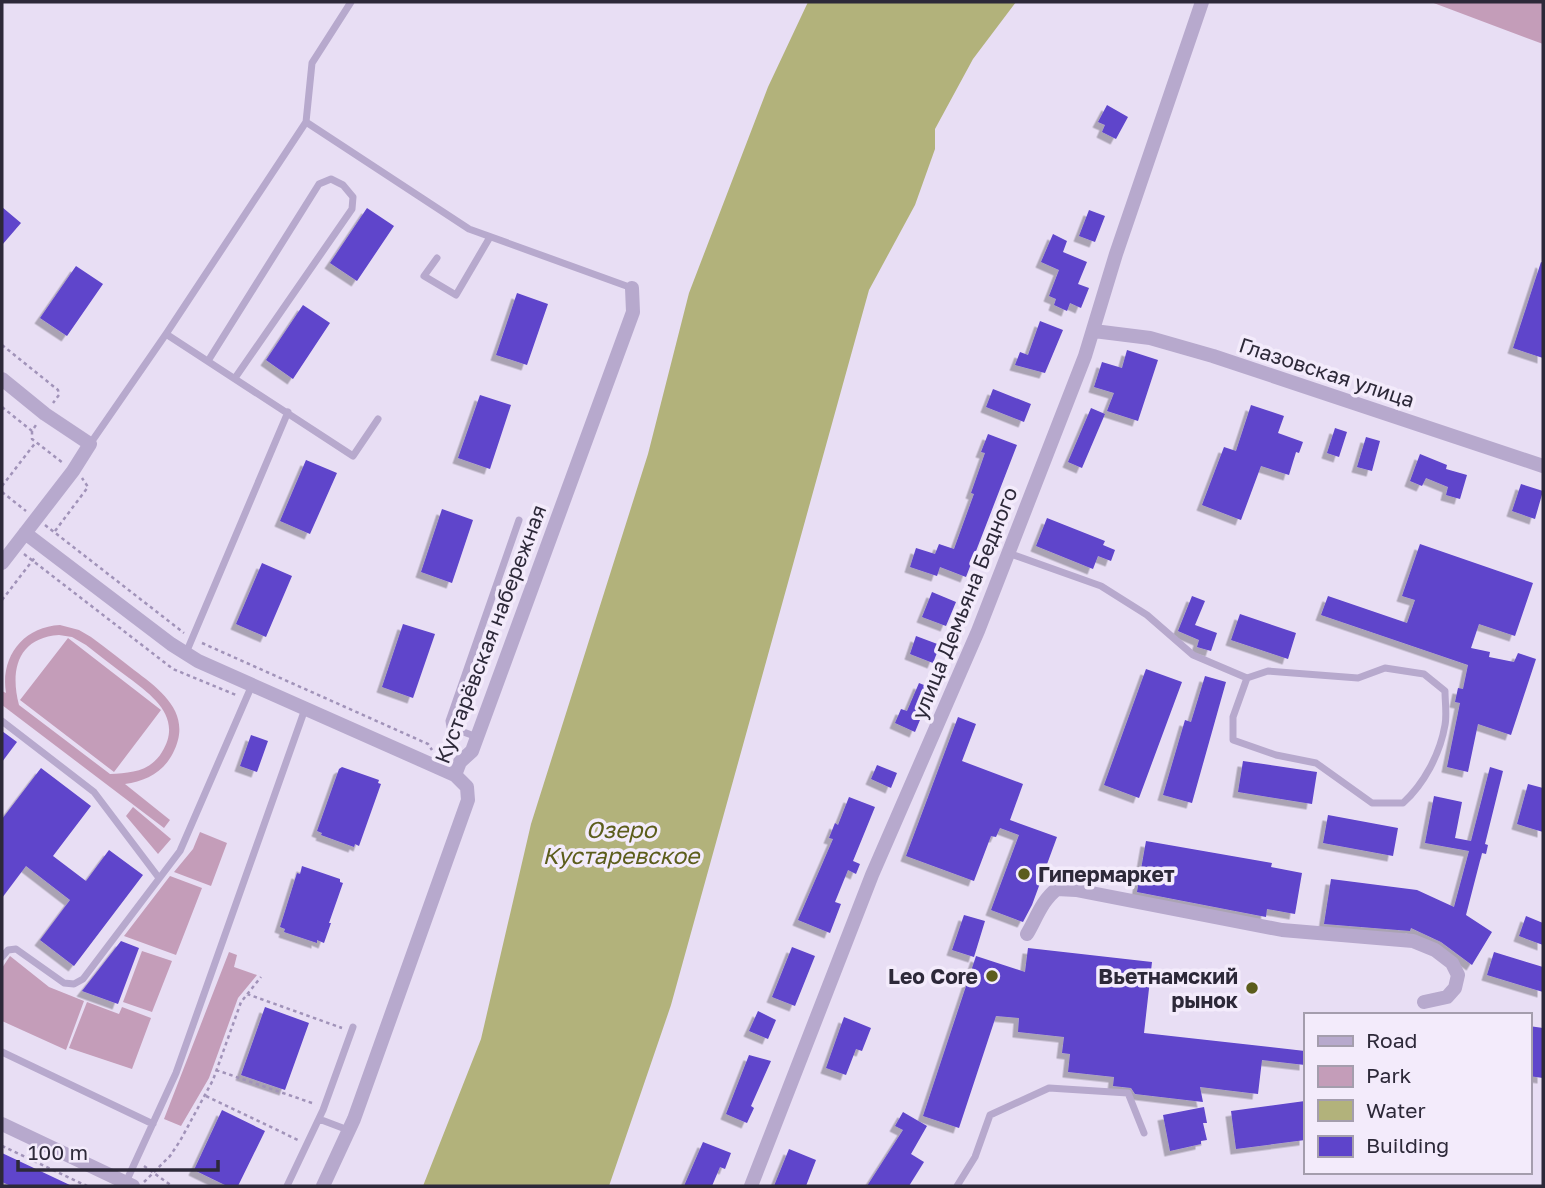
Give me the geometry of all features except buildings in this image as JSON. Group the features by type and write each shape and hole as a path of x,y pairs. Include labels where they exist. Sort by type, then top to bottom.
{"street":[{"name":"улица Демьяна Бедного","path":"751,1186 872,875 978,631 1094,331 1116,254 1202,2"},
{"name":"Кустарёвская набережная","path":"323,1186 349,1131 468,800 467,787 455,775 460,762 472,751 634,312 632,288"},
{"name":"Глазовская улица","path":"1094,331 1150,338 1213,356 1543,466"},
{"path":"2,379 45,414 90,444 73,471 2,563"},
{"path":"25,533 186,653 455,775"},
{"path":"1027,934 1050,894 1057,889 1076,890 1282,930 1413,941 1435,950 1452,963 1458,975 1455,988 1447,997 1424,1002"},
{"path":"2,1124 132,1185"}],"lane":[{"path":"90,444 306,122 312,63 351,2"},
{"path":"306,122 469,229 632,288"},
{"path":"208,361 319,184 331,179 343,185 353,197 352,209 235,378"},
{"path":"437,258 424,275 456,295 490,237"},
{"path":"166,334 353,456 378,419"},
{"path":"186,653 288,412"},
{"path":"477,737 450,727 449,721 519,520"},
{"path":"1008,553 1101,586 1147,615 1193,655 1247,678 1268,671 1358,678 1385,668 1424,674 1445,691 1446,724 1435,757 1417,790 1403,803 1372,803 1316,763 1276,755 1233,740 1233,717 1247,678"},
{"path":"2,957 8,950 16,949 64,983 79,982 183,845 253,685"},
{"path":"132,1185 135,1161 176,1073 305,709"},
{"path":"2,721 94,792 159,878"},
{"path":"287,1186 324,1108 352,1029"},
{"path":"2,1052 153,1124"},
{"path":"957,1186 975,1157 990,1115 1049,1088 1128,1093 1144,1133"},
{"path":"319,1119 349,1131"}],"path":[{"path":"2,486 36,442"},
{"path":"2,492 192,638 429,744 433,750 428,763"},
{"path":"132,1185 154,1171 180,1141 205,1096 240,1005 261,977"},
{"path":"247,994 352,1029"},
{"path":"216,1070 324,1108"},
{"path":"205,1096 307,1144"},
{"path":"2,1146 87,1186"},
{"path":"135,1161 154,1171 172,1186"}],"green space":[{"path":"1431,2 1543,2 1543,44"},
{"path":"60,625 79,630 91,637 155,686 172,705 179,727 178,739 169,760 153,775 125,784 170,820 164,828 2,705 2,691 6,693 5,680 11,656 25,638 47,627","holes":["45,637 72,637 138,685 156,700 162,709 167,718 168,740 152,764 132,772 110,774 19,705 16,692 17,669 26,650"]},
{"path":"68,638 161,710 114,772 20,700"},
{"path":"133,807 171,839 158,854 126,816"},
{"path":"200,832 227,843 211,886 174,872 193,849"},
{"path":"170,876 202,888 176,955 124,936"},
{"path":"142,951 172,961 152,1012 123,1002"},
{"path":"229,952 237,955 234,967 257,975 238,998 209,1078 181,1126 164,1119"},
{"path":"10,956 49,987 84,1001 66,1050 2,1021 2,968"},
{"path":"87,1002 119,1014 122,1007 151,1018 132,1069 69,1048"}],"water":[{"name":"Озеро Кустаревское","path":"808,2 1016,2 973,59 935,129 935,149 915,205 869,290 671,1005 609,1186 423,1186 481,1039 531,824 648,454 689,293 768,87"}],"place":[{"name":"Гипермаркет","path":"1024,874"},
{"name":"Leo Core","path":"992,976"},
{"name":"Вьетнамский рынок","path":"1252,988"}]}
